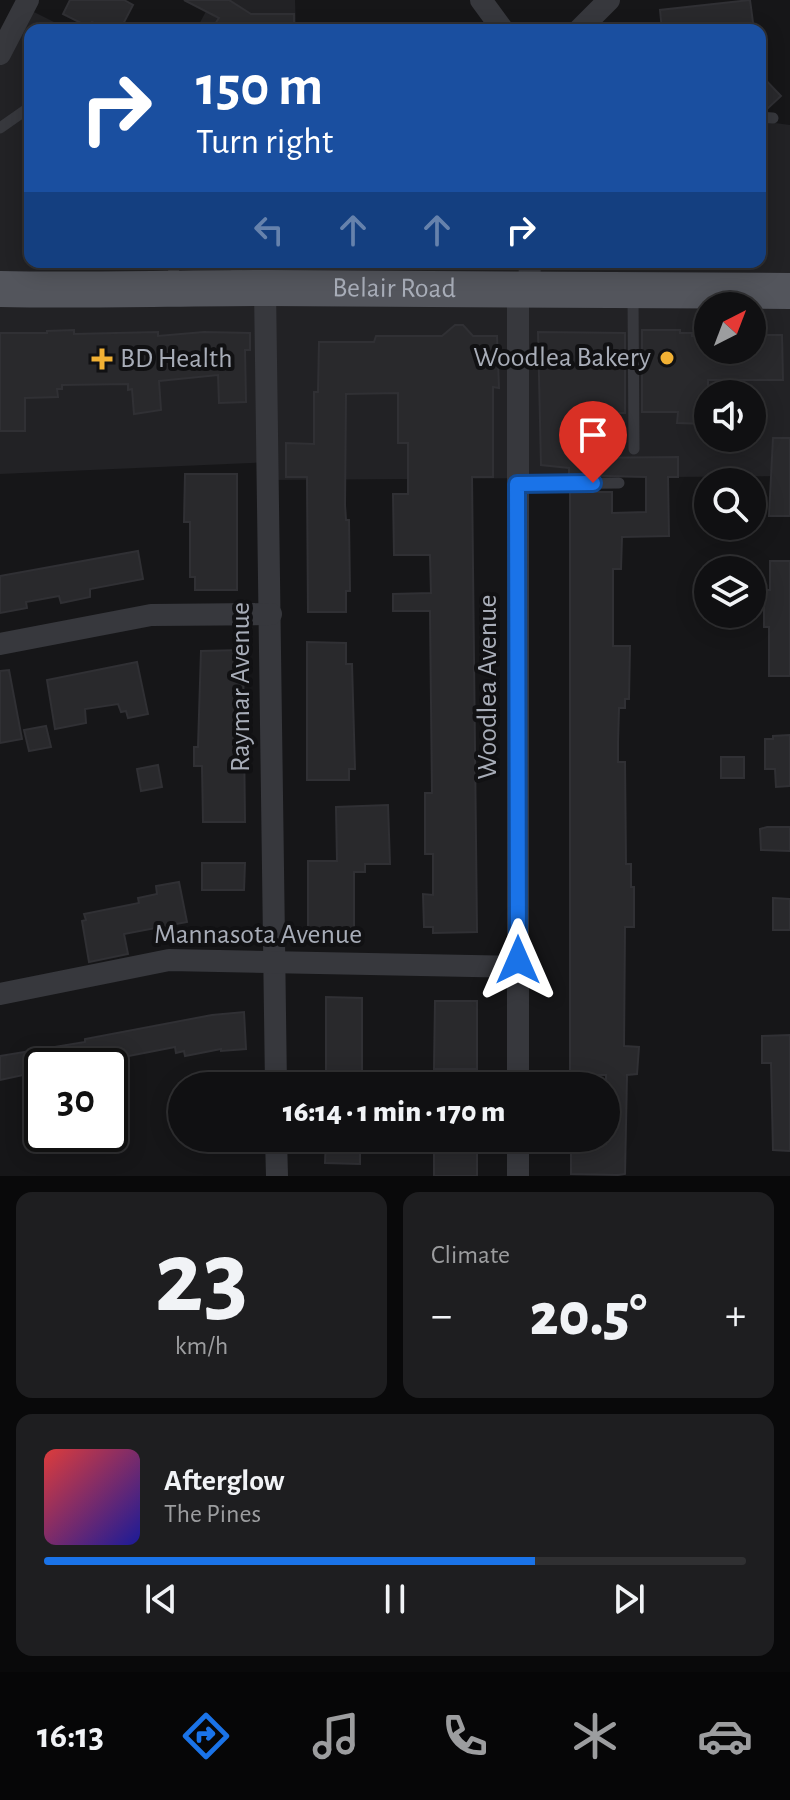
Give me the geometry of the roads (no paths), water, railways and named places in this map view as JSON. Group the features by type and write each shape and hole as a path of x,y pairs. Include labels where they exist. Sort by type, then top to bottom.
{"main road":[{"name":"Belair Road","path":"0,289 83,291 174,275 246,280 526,279 632,290 790,291"}],"street":[{"path":"0,54 28,0"},
{"path":"481,0 499,24"},
{"path":"585,24 609,0"},
{"name":"Woodlea Avenue","path":"518,1072 517,484 526,279"},
{"name":"Raymar Avenue","path":"246,280 271,614 276,1072"},
{"path":"0,644 151,615 271,614"},
{"name":"Mannasota Avenue","path":"0,994 169,960 518,967"},
{"path":"276,1152 277,1176"},
{"path":"518,1152 518,1176"}],"lane":[{"path":"0,128 24,111"},
{"path":"766,117 773,118"},
{"path":"632,290 634,449"},
{"path":"517,484 619,483"}],"place":[{"name":"Woodlea Bakery","path":"667,358"},
{"name":"BD Health","path":"102,359"}]}
